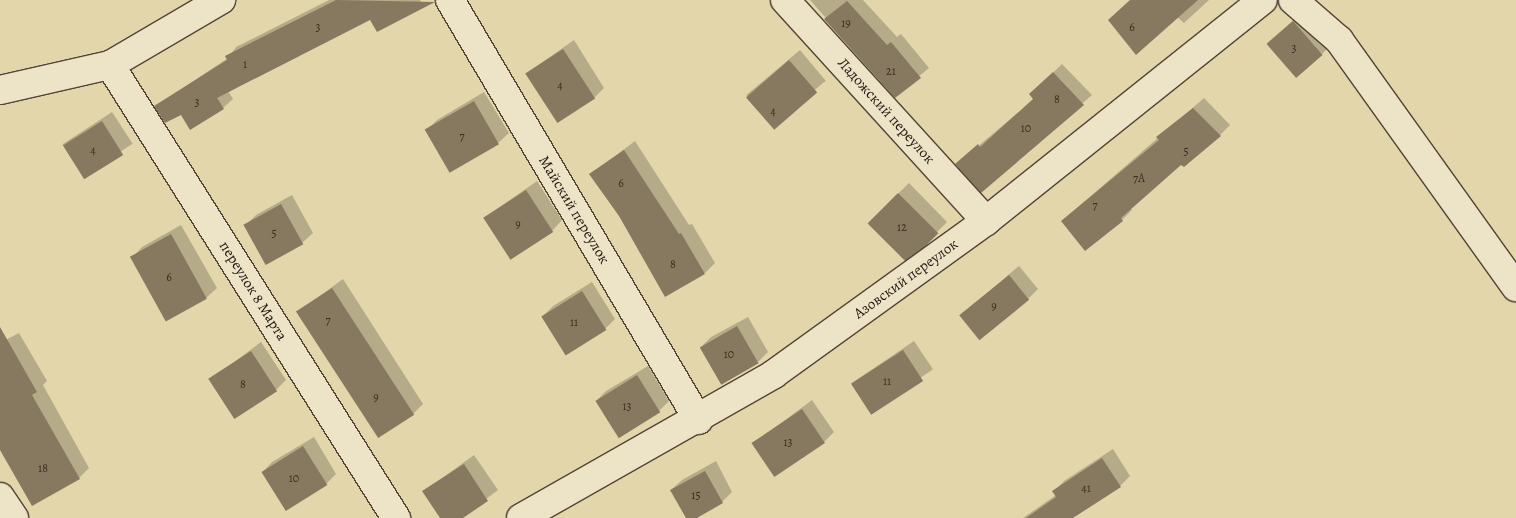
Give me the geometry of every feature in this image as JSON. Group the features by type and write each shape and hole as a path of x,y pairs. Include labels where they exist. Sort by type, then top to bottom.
{"street":[{"path":"0,90 110,65 221,0"},
{"name":"Майский переулок","path":"450,0 698,420"},
{"name":"Ладожский переулок","path":"785,0 986,221"},
{"name":"Азовский переулок","path":"520,518 698,420 774,374 986,221 1263,0"},
{"path":"1293,0 1339,40 1516,287"},
{"name":"переулок 8 Марта","path":"110,65 396,518"},
{"path":"0,497 14,518"}],"building":[{"path":"336,0 435,2 377,32 370,20 217,98 224,109 190,130 181,115 165,123 154,106 227,60 225,56"},
{"path":"1130,0 1198,0 1136,55 1108,20"},
{"path":"847,1 887,45 891,42 921,78 895,98 824,19"},
{"path":"1293,21 1323,55 1296,78 1267,44"},
{"path":"563,49 595,98 557,123 525,74"},
{"path":"789,60 817,92 774,130 746,97"},
{"path":"1053,72 1084,105 981,193 955,164 978,144 980,147 1033,99 1029,94"},
{"path":"474,101 499,144 450,173 425,130"},
{"path":"1193,108 1221,136 1184,167 1181,165 1121,218 1123,221 1085,251 1061,221 1159,140 1156,137"},
{"path":"102,121 123,155 84,179 63,145"},
{"path":"624,150 679,234 681,233 705,274 665,297 619,216 589,174"},
{"path":"526,190 553,232 510,260 483,218"},
{"path":"898,193 938,233 908,264 868,223"},
{"path":"281,204 303,244 266,265 243,225"},
{"path":"171,234 207,299 166,322 130,257"},
{"path":"1009,275 1029,300 979,340 959,315"},
{"path":"332,288 414,415 378,438 296,311"},
{"path":"582,291 606,330 566,355 541,316"},
{"path":"737,326 759,363 721,385 700,348"},
{"path":"0,327 37,392 32,395 80,479 32,506 0,450"},
{"path":"903,350 923,381 871,415 851,384"},
{"path":"251,351 277,391 234,419 208,379"},
{"path":"637,375 660,412 619,438 595,401"},
{"path":"802,409 825,443 774,477 751,443"},
{"path":"303,446 327,485 286,511 261,472"},
{"path":"1102,458 1121,487 1073,518 1026,518 1056,497 1052,491"},
{"path":"464,464 488,501 463,518 440,518 422,491"},
{"path":"705,471 723,503 697,518 686,518 670,490"}]}
